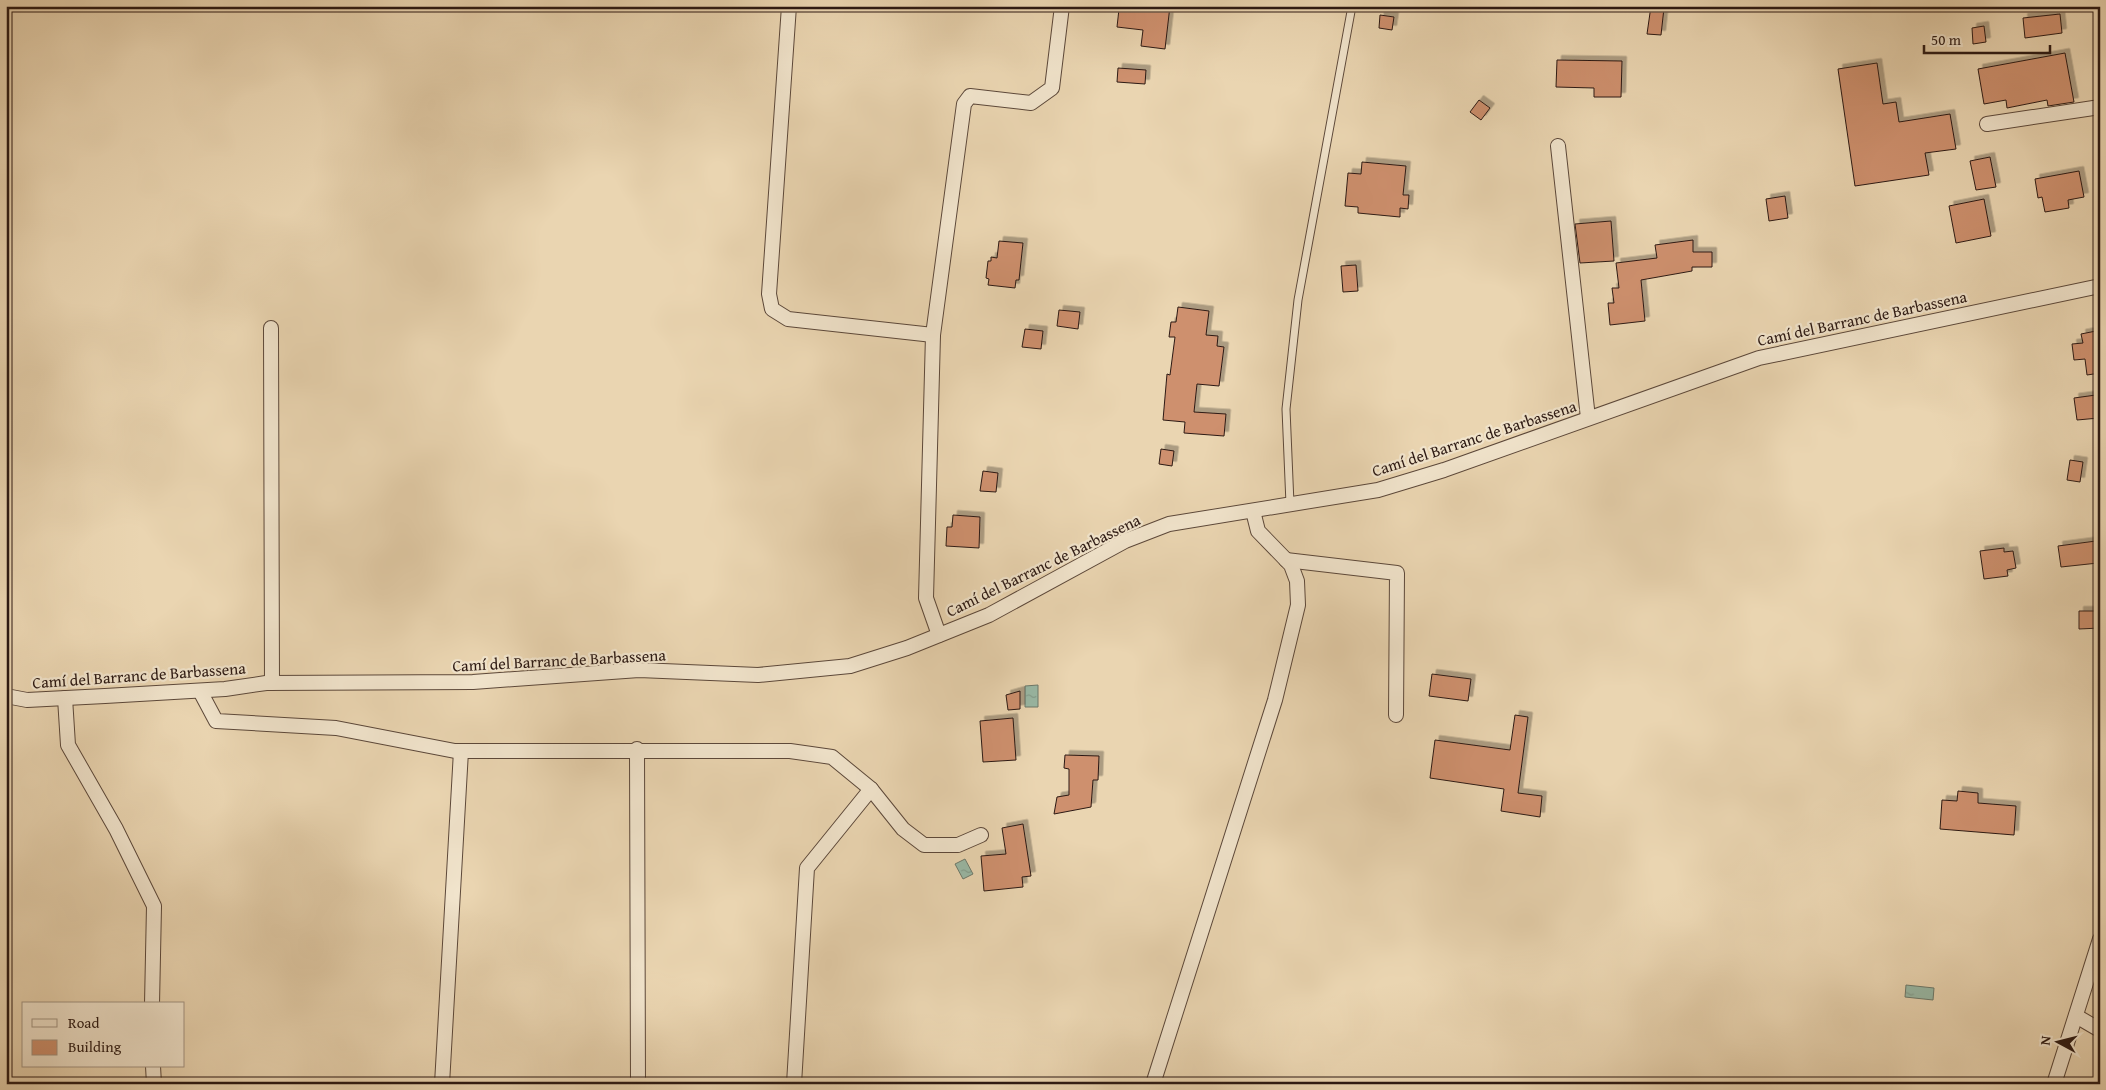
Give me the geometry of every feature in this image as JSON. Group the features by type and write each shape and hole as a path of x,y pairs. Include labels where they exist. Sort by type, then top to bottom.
{"street":[{"path":"789,6 769,294 772,309 788,319 933,335"},
{"path":"939,635 926,598 933,335 964,104 970,96 1031,103 1052,88 1062,6"},
{"path":"1987,124 2100,107"},
{"path":"1558,146 1588,418"},
{"name":"Camí del Barranc de Barbassena","path":"6,696 27,700 200,691 272,683 472,682 639,670 758,675 850,666 907,648 989,615 1125,541 1169,524 1378,490 1444,470 1759,358 2100,286"},
{"path":"271,328 272,683"},
{"path":"1153,1084 1275,700 1298,605 1297,581 1291,565 1258,531 1253,510"},
{"path":"1286,560 1397,573 1396,715"},
{"path":"200,691 216,721 336,728 461,751 790,751 832,756 871,790 903,829 924,845 958,845 981,835"},
{"path":"65,698 68,745 116,829 154,906 152,1002"},
{"path":"637,750 638,1084"},
{"path":"442,1084 461,751"},
{"path":"794,1084 807,868 871,790"},
{"path":"2054,1084 2100,938"},
{"path":"2076,1016 2100,1030"},
{"path":"153,1068 154,1084"}],"lane":[{"path":"1290,504 1286,409 1298,300 1352,6"}],"water":[{"path":"1038,685 1038,707 1025,707 1025,686"},
{"path":"965,859 973,874 963,879 955,864"},
{"path":"1906,985 1934,988 1933,1000 1905,997"}],"building":[{"path":"1135,6 1170,6 1165,49 1141,46 1143,30 1117,27 1119,9 1134,10"},
{"path":"1651,6 1664,8 1661,35 1647,34"},
{"path":"2060,14 2062,33 2025,38 2023,18"},
{"path":"1380,15 1394,17 1392,30 1379,28"},
{"path":"1984,26 1986,42 1973,44 1972,28"},
{"path":"2065,53 2074,102 2048,106 2047,100 2007,108 2006,100 1984,104 1978,69"},
{"path":"1557,60 1622,61 1621,97 1594,97 1594,88 1556,87"},
{"path":"1877,63 1883,104 1896,102 1899,122 1950,114 1956,149 1925,153 1929,175 1855,186 1838,69"},
{"path":"1118,68 1146,70 1145,84 1117,82"},
{"path":"1479,100 1490,108 1481,120 1470,112"},
{"path":"1990,157 1996,187 1976,190 1970,161"},
{"path":"1362,162 1406,166 1403,195 1409,195 1408,209 1400,208 1400,217 1358,213 1358,207 1345,206 1348,173 1361,174"},
{"path":"2079,171 2084,197 2068,200 2069,208 2045,212 2042,197 2038,198 2035,179"},
{"path":"1785,196 1788,218 1769,221 1766,199"},
{"path":"1984,199 1991,236 1956,243 1949,206"},
{"path":"1611,221 1614,261 1580,263 1575,224"},
{"path":"1693,240 1693,252 1712,252 1712,267 1692,267 1692,271 1641,280 1645,321 1610,325 1608,303 1614,303 1612,288 1619,288 1616,263 1657,258 1655,245"},
{"path":"999,241 1023,243 1019,280 1016,280 1015,288 988,285 989,279 986,278 988,261 991,261 991,257 997,258"},
{"path":"1356,265 1358,291 1343,292 1341,266"},
{"path":"1178,307 1209,311 1206,335 1218,336 1217,346 1224,347 1219,386 1197,384 1194,412 1226,414 1224,436 1184,433 1185,422 1163,420 1167,374 1170,375 1175,337 1169,337 1171,322 1176,322"},
{"path":"1059,310 1080,312 1078,329 1057,326"},
{"path":"1025,329 1043,331 1041,349 1022,347"},
{"path":"2096,331 2100,373 2087,375 2085,359 2074,360 2072,344 2083,343 2081,334"},
{"path":"2096,395 2099,418 2077,420 2074,398"},
{"path":"1161,449 1174,451 1172,466 1159,464"},
{"path":"2070,460 2083,462 2080,482 2067,480"},
{"path":"983,471 998,473 996,492 980,491"},
{"path":"953,515 980,517 979,548 946,546 947,527 952,527"},
{"path":"2096,541 2098,563 2061,567 2058,546"},
{"path":"2004,548 2004,552 2013,551 2016,568 2007,570 2008,576 1984,579 1980,551"},
{"path":"2079,611 2100,611 2100,628 2079,629"},
{"path":"1432,674 1471,679 1468,701 1429,696"},
{"path":"1020,691 1020,709 1008,710 1006,695"},
{"path":"1515,715 1528,717 1518,793 1542,796 1540,817 1501,811 1504,789 1430,778 1435,740 1510,750"},
{"path":"1013,718 1016,760 983,762 980,721"},
{"path":"1065,755 1099,756 1098,780 1093,780 1091,807 1054,814 1057,797 1069,795 1069,769 1064,768"},
{"path":"1958,791 1978,793 1978,803 2016,806 2014,835 1940,829 1942,800 1957,801"},
{"path":"1023,824 1031,876 1022,877 1023,887 984,891 981,856 1006,854 1002,828"}]}
